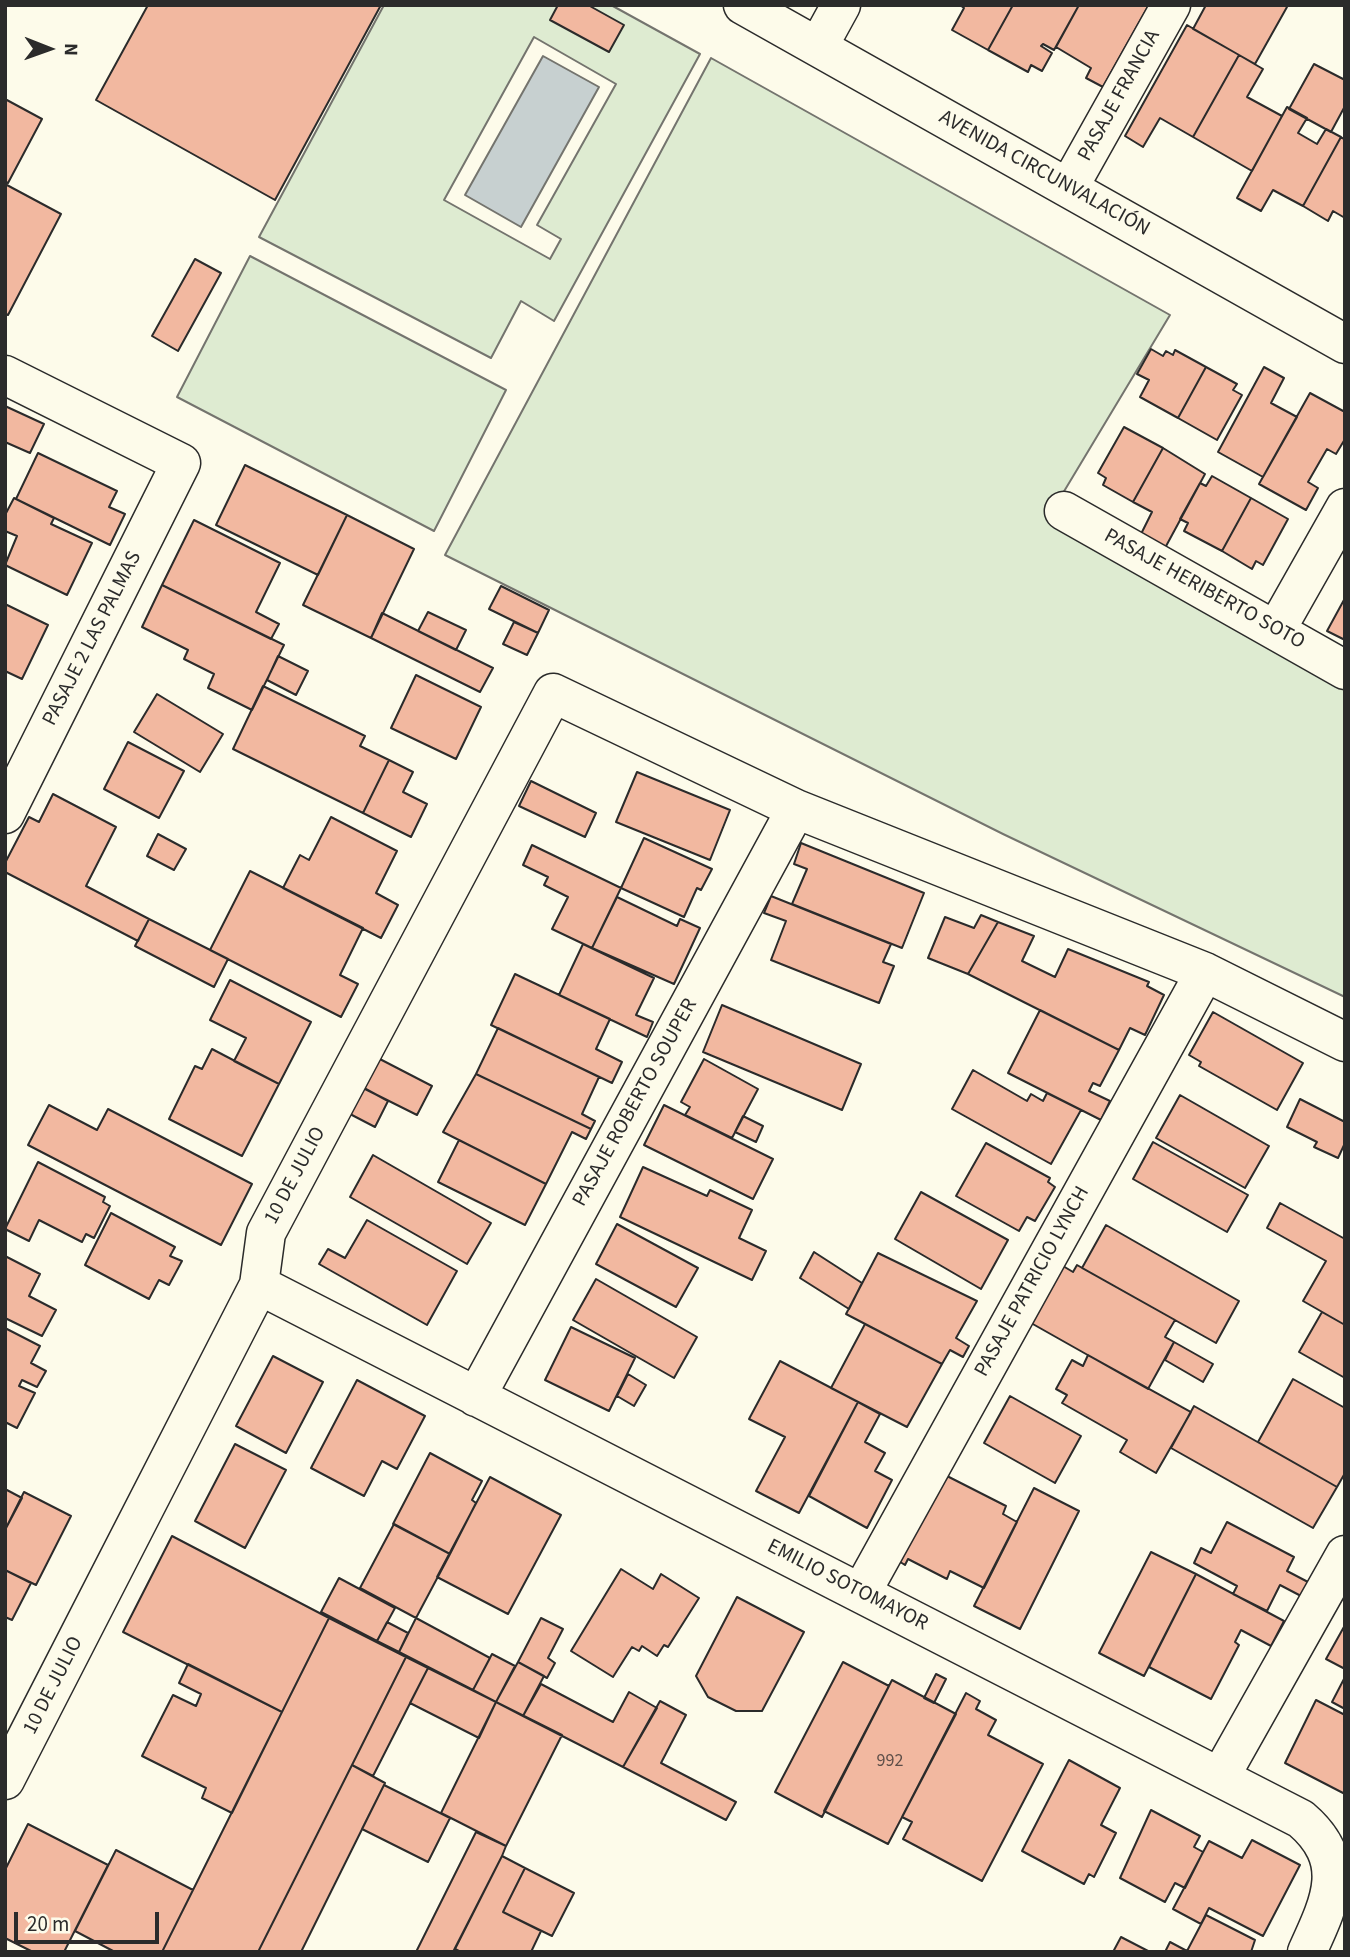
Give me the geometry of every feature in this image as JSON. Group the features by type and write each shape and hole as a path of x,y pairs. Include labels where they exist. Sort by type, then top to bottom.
{"street":[{"name":"AVENIDA CIRCUNVALACIÓN","path":"743,5 1345,344"},
{"path":"818,47 841,5"},
{"name":"PASAJE FRANCIA","path":"1069,187 1171,5"},
{"name":"PASAJE 2 LAS PALMAS","path":"5,375 181,463 5,814"},
{"path":"1276,630 1345,508"},
{"name":"PASAJE HERIBERTO SOTO","path":"1064,511 1345,670"},
{"name":"10 DE JULIO","path":"5,1780 258,1285 266,1233 553,693 796,809"},
{"path":"796,809 1205,972 1345,1042"},
{"name":"PASAJE ROBERTO SOUPER","path":"476,1397 796,809"},
{"name":"PASAJE PATRICIO LYNCH","path":"861,1593 1205,972"},
{"name":"EMILIO SOTOMAYOR","path":"258,1285 1301,1819 1318,1832 1336,1869 1334,1895 1307,1952"},
{"path":"1220,1777 1345,1555"}],"green space":[{"path":"384,5 611,5 700,54 554,321 521,301 491,358 259,237","holes":["534,37 616,84 537,225 561,239 550,259 444,200"]},
{"path":"711,58 1170,315 1048,518 1345,688 1345,997 1003,834 445,555"},
{"path":"250,256 506,390 434,531 177,397"}],"shaded area":[{"path":"543,56 599,87 521,227 465,195"}],"building":[{"path":"148,5 381,5 275,200 96,100"},
{"path":"558,5 588,5 624,25 609,52 550,20"},
{"path":"960,5 1013,5 988,50 952,30 964,8"},
{"path":"1013,5 1079,5 1054,50 1043,44 1041,46 1052,53 1042,71 1031,65 1028,72 988,50"},
{"path":"1079,5 1149,5 1103,87 1086,78 1091,68 1056,47"},
{"path":"1206,5 1287,7 1255,64 1193,29"},
{"path":"1187,25 1239,55 1193,137 1160,118 1143,147 1125,136"},
{"path":"1239,55 1263,69 1247,97 1282,116 1252,171 1193,137"},
{"path":"1314,64 1345,80 1345,106 1331,132 1289,109"},
{"path":"5,99 42,119 8,183 5,182"},
{"path":"1287,107 1307,118 1298,133 1317,144 1326,129 1341,137 1303,206 1273,190 1261,211 1237,198"},
{"path":"1341,137 1345,140 1345,218 1333,211 1328,221 1303,206"},
{"path":"5,184 61,214 8,315 5,314"},
{"path":"195,259 221,273 178,351 152,336"},
{"path":"1151,349 1163,356 1166,351 1173,355 1175,350 1206,367 1178,418 1140,397 1149,380 1137,374"},
{"path":"1206,367 1237,384 1233,390 1242,395 1217,440 1178,418"},
{"path":"1264,367 1284,378 1271,403 1297,417 1263,477 1218,452"},
{"path":"1310,393 1345,412 1345,439 1336,454 1327,449 1308,482 1318,488 1306,510 1259,484"},
{"path":"5,406 44,424 30,453 5,442"},
{"path":"1124,427 1163,448 1133,502 1103,485 1106,478 1098,473"},
{"path":"1163,448 1205,474 1165,548 1141,534 1152,512 1133,502"},
{"path":"38,453 117,491 109,507 125,514 110,545 16,499"},
{"path":"245,465 347,515 318,575 216,525"},
{"path":"1212,476 1251,498 1222,551 1184,531 1188,523 1180,519 1200,483 1206,486"},
{"path":"14,498 54,518 51,524 92,543 67,595 5,565 17,536 5,531 5,515"},
{"path":"1251,498 1288,519 1263,565 1256,561 1252,569 1222,551"},
{"path":"347,515 414,549 371,638 303,605"},
{"path":"194,520 280,563 256,612 279,624 271,639 162,585"},
{"path":"162,585 284,645 252,710 208,688 214,674 184,659 188,650 142,627"},
{"path":"501,586 549,610 538,633 489,609"},
{"path":"1345,598 1345,640 1327,631"},
{"path":"5,604 48,625 22,679 5,671"},
{"path":"428,612 466,630 456,650 418,631"},
{"path":"382,613 493,668 480,692 371,638"},
{"path":"514,622 538,633 527,655 503,644"},
{"path":"278,656 308,671 296,695 267,680"},
{"path":"416,675 481,707 456,759 391,728"},
{"path":"263,686 365,736 360,746 389,760 363,813 233,749"},
{"path":"157,694 223,734 200,772 134,732"},
{"path":"128,742 184,771 159,818 104,789"},
{"path":"389,760 413,772 403,792 427,804 411,837 363,813"},
{"path":"637,772 730,810 710,860 616,822"},
{"path":"531,781 596,813 585,837 519,806"},
{"path":"53,794 116,827 86,886 149,919 138,941 5,872 5,863 29,817 39,822"},
{"path":"331,817 397,851 376,893 398,905 381,938 283,888 300,855 309,860"},
{"path":"158,834 186,849 174,870 147,856"},
{"path":"644,838 712,869 701,890 697,888 684,917 621,888"},
{"path":"801,843 924,893 902,948 792,904 807,869 794,864"},
{"path":"532,845 621,888 592,948 552,929 568,897 544,885 548,877 523,865"},
{"path":"250,871 363,928 340,975 358,984 341,1017 210,950"},
{"path":"771,896 891,944 883,962 894,966 879,1003 771,960 786,921 764,913"},
{"path":"617,897 677,926 680,919 700,928 674,984 592,948"},
{"path":"981,915 998,922 968,974 928,958 945,917 974,928"},
{"path":"149,919 228,959 214,987 135,946"},
{"path":"998,922 1034,936 1022,961 1055,977 1068,949 1149,982 1147,986 1164,995 1145,1035 1130,1028 1119,1050 968,974"},
{"path":"583,944 654,978 636,1015 653,1022 647,1037 559,995"},
{"path":"515,974 610,1019 596,1049 622,1062 612,1083 491,1025"},
{"path":"230,980 311,1022 279,1084 234,1061 246,1038 210,1020"},
{"path":"722,1005 861,1064 842,1110 703,1052"},
{"path":"1040,1010 1119,1050 1100,1086 1093,1083 1089,1091 1110,1101 1101,1120 1008,1073"},
{"path":"1213,1012 1303,1063 1277,1110 1199,1066 1201,1062 1189,1055"},
{"path":"498,1028 599,1077 582,1114 595,1121 591,1129 476,1074"},
{"path":"212,1049 279,1084 242,1156 169,1119 195,1066 202,1069"},
{"path":"374,1056 432,1086 417,1115 359,1086"},
{"path":"704,1059 758,1089 732,1138 685,1115 690,1107 681,1102"},
{"path":"973,1070 1027,1101 1031,1094 1043,1101 1047,1093 1081,1110 1051,1164 952,1109"},
{"path":"476,1074 591,1129 586,1139 572,1132 546,1184 443,1132"},
{"path":"364,1088 388,1101 375,1127 350,1114"},
{"path":"1180,1095 1269,1146 1245,1188 1156,1138"},
{"path":"1300,1099 1345,1122 1345,1143 1338,1158 1314,1147 1317,1142 1287,1127"},
{"path":"49,1105 97,1130 108,1109 252,1184 221,1245 28,1145"},
{"path":"664,1105 773,1159 753,1199 644,1145"},
{"path":"743,1116 763,1126 756,1142 735,1132"},
{"path":"459,1140 546,1184 525,1225 438,1182"},
{"path":"1153,1142 1248,1195 1227,1232 1133,1179"},
{"path":"986,1143 1050,1178 1048,1182 1055,1187 1035,1221 1027,1217 1019,1231 956,1196"},
{"path":"373,1155 491,1223 467,1264 350,1197"},
{"path":"38,1162 105,1197 103,1202 110,1206 94,1238 86,1234 82,1242 39,1220 29,1241 5,1229"},
{"path":"643,1167 707,1196 710,1190 752,1210 739,1238 766,1251 752,1280 620,1217"},
{"path":"921,1192 1008,1240 981,1289 895,1239"},
{"path":"1280,1203 1345,1239 1345,1325 1303,1301 1326,1261 1267,1228"},
{"path":"111,1213 175,1247 170,1256 182,1261 169,1285 159,1280 149,1299 85,1265"},
{"path":"367,1220 457,1271 427,1325 319,1264 328,1249 345,1258"},
{"path":"617,1224 698,1268 676,1307 596,1264"},
{"path":"1106,1225 1239,1301 1216,1343 1082,1268"},
{"path":"814,1252 862,1283 849,1309 800,1278"},
{"path":"878,1253 977,1301 956,1338 969,1346 963,1357 950,1350 942,1364 846,1314"},
{"path":"5,1256 40,1274 29,1296 56,1310 42,1336 5,1318"},
{"path":"1077,1265 1175,1320 1165,1337 1174,1342 1148,1389 1031,1323 1063,1266 1073,1272"},
{"path":"596,1279 697,1337 674,1378 573,1320"},
{"path":"1322,1312 1345,1325 1345,1378 1299,1352"},
{"path":"865,1324 942,1364 907,1427 831,1388"},
{"path":"571,1327 635,1358 609,1411 545,1380"},
{"path":"5,1328 40,1346 31,1363 46,1371 37,1387 22,1380 19,1386 35,1393 17,1428 5,1422"},
{"path":"1174,1342 1213,1364 1203,1382 1165,1360"},
{"path":"1088,1355 1191,1412 1156,1473 1120,1452 1127,1440 1062,1403 1067,1395 1056,1389 1072,1360 1083,1366"},
{"path":"273,1356 323,1382 286,1453 236,1426"},
{"path":"780,1361 858,1402 799,1513 756,1491 785,1437 749,1419"},
{"path":"628,1374 646,1385 634,1406 617,1396"},
{"path":"1293,1379 1345,1408 1345,1473 1337,1487 1258,1442"},
{"path":"357,1380 425,1416 397,1469 382,1461 364,1496 311,1468"},
{"path":"1010,1396 1081,1436 1055,1483 984,1443"},
{"path":"858,1402 880,1414 865,1442 885,1453 875,1471 892,1480 867,1528 809,1496"},
{"path":"1194,1406 1337,1487 1313,1528 1171,1448"},
{"path":"235,1444 286,1470 245,1548 195,1521"},
{"path":"430,1453 482,1481 472,1500 476,1503 450,1554 393,1524"},
{"path":"947,1476 1006,1506 1003,1514 1017,1522 984,1588 950,1571 947,1579 908,1559 905,1565 897,1560"},
{"path":"490,1477 561,1515 508,1614 437,1577"},
{"path":"1034,1488 1079,1511 1020,1629 974,1606"},
{"path":"5,1489 22,1498 5,1530"},
{"path":"24,1492 71,1516 36,1585 5,1570 5,1530"},
{"path":"1227,1522 1294,1557 1287,1571 1308,1582 1301,1596 1280,1585 1267,1611 1233,1594 1237,1586 1194,1563 1201,1548 1211,1553"},
{"path":"394,1524 450,1554 416,1618 360,1588"},
{"path":"172,1536 329,1618 282,1712 123,1632"},
{"path":"1151,1552 1196,1574 1144,1676 1099,1653"},
{"path":"621,1569 653,1589 661,1574 699,1598 668,1647 664,1645 657,1656 642,1646 639,1651 632,1647 613,1677 571,1651"},
{"path":"5,1570 31,1583 12,1620 5,1617"},
{"path":"1196,1574 1284,1621 1271,1646 1241,1630 1235,1642 1239,1645 1211,1699 1149,1667"},
{"path":"339,1578 395,1608 377,1641 321,1612"},
{"path":"737,1597 804,1632 762,1711 736,1711 708,1697 696,1676"},
{"path":"329,1618 406,1657 258,1952 162,1952"},
{"path":"416,1618 490,1658 473,1690 399,1652"},
{"path":"541,1618 563,1629 548,1658 555,1663 547,1678 518,1662"},
{"path":"387,1622 408,1633 399,1652 377,1641"},
{"path":"1345,1625 1345,1669 1326,1659"},
{"path":"492,1654 515,1666 496,1702 473,1690"},
{"path":"406,1657 428,1668 373,1776 352,1765"},
{"path":"518,1662 544,1676 523,1716 496,1702"},
{"path":"843,1662 889,1686 822,1817 775,1792"},
{"path":"188,1664 282,1712 232,1813 202,1798 206,1788 142,1756 173,1695 196,1706 201,1694 179,1683"},
{"path":"428,1668 496,1702 479,1738 410,1703"},
{"path":"936,1674 946,1679 934,1703 924,1698"},
{"path":"1345,1677 1345,1709 1332,1702"},
{"path":"892,1680 956,1714 888,1844 824,1811"},
{"path":"541,1684 613,1722 629,1692 657,1708 623,1767 523,1716"},
{"path":"966,1693 980,1701 976,1709 996,1720 988,1735 1043,1764 982,1881 903,1839 912,1822 902,1817"},
{"path":"1316,1700 1345,1715 1345,1794 1285,1763"},
{"path":"660,1701 686,1715 661,1763 736,1802 726,1820 623,1767"},
{"path":"496,1702 562,1735 506,1846 441,1813"},
{"path":"1069,1760 1120,1788 1101,1825 1116,1833 1094,1877 1089,1874 1084,1884 1022,1851"},
{"path":"352,1765 385,1783 301,1952 258,1952"},
{"path":"384,1785 450,1818 428,1862 362,1829"},
{"path":"1151,1810 1200,1836 1194,1847 1203,1852 1185,1888 1175,1883 1165,1902 1120,1878"},
{"path":"28,1824 108,1865 64,1952 33,1952 5,1938 5,1870"},
{"path":"476,1832 506,1846 502,1856 453,1952 416,1952"},
{"path":"1252,1840 1300,1865 1263,1936 1209,1908 1201,1924 1173,1909 1209,1841 1242,1858"},
{"path":"116,1850 193,1890 162,1952 115,1952 75,1931"},
{"path":"502,1856 525,1868 503,1912 541,1931 531,1952 461,1952 455,1949"},
{"path":"525,1868 574,1893 552,1936 503,1912"},
{"path":"1206,1915 1255,1940 1251,1952 1187,1951"},
{"path":"1121,1937 1150,1952 1113,1952"},
{"path":"1170,1942 1187,1951 1188,1952 1165,1952"}]}
